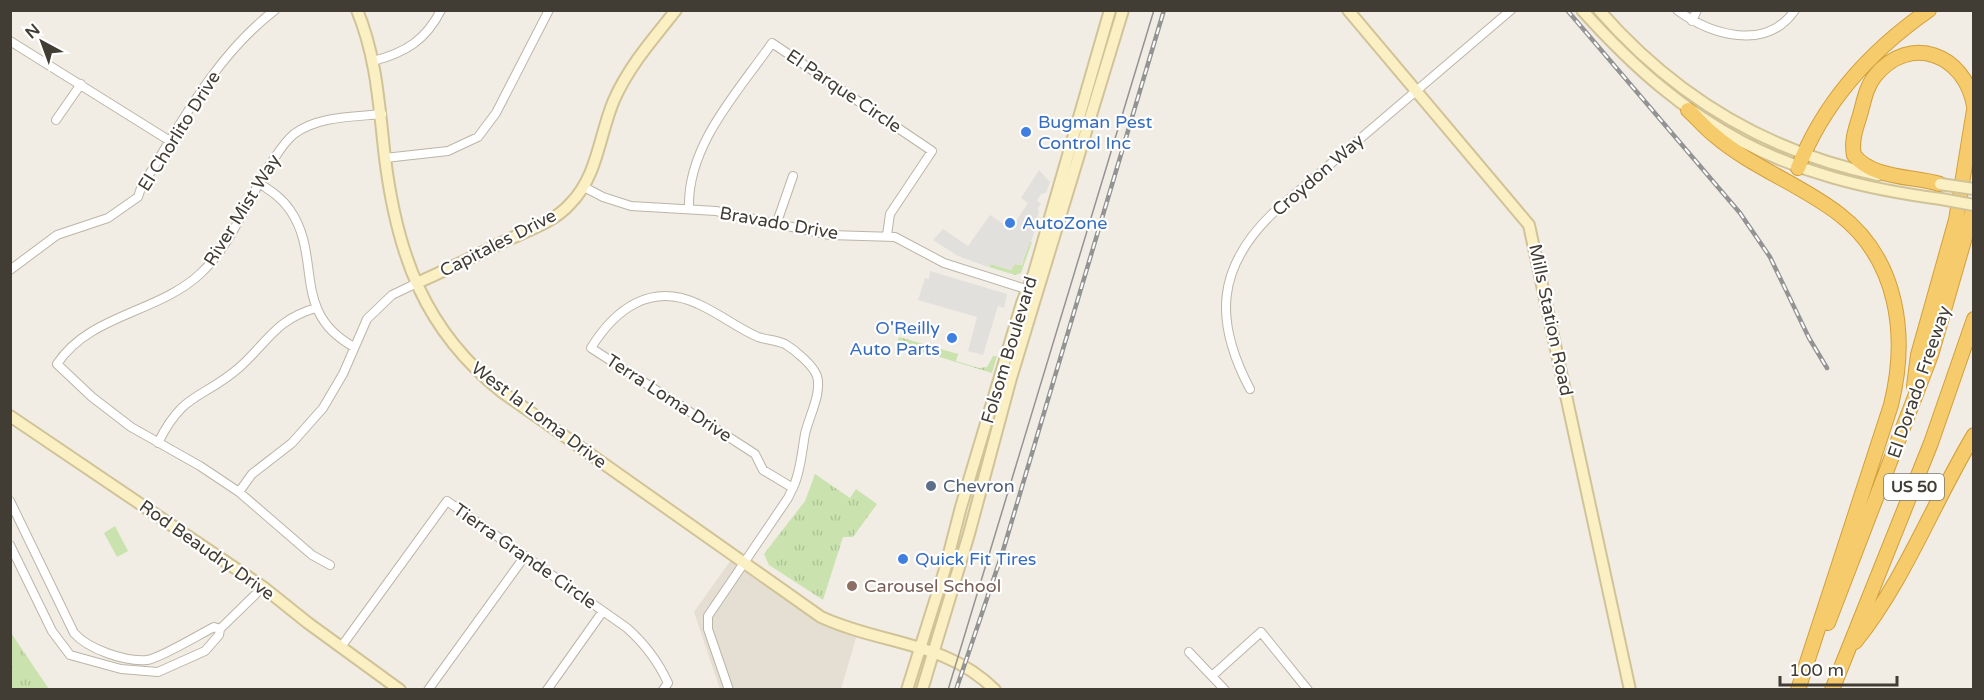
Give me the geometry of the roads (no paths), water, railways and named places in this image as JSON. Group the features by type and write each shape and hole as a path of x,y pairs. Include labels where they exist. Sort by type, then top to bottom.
{"highway":[{"path":"1798,168 1824,114 1846,82 1873,54 1929,10"},
{"path":"1940,184 1875,170 1858,161 1852,148 1867,89 1876,75 1895,59 1923,52 1935,55 1953,66 1965,81 1974,106"},
{"path":"1688,110 1716,136 1841,215 1865,241 1883,270 1895,303 1901,337 1899,372 1891,405 1800,690"},
{"path":"1910,412 1918,355 1956,220 1974,111"},
{"name":"El Dorado Freeway","path":"1800,690 1931,355 1974,205"},
{"name":"El Dorado Freeway","path":"1832,690 1932,443 1974,318"},
{"path":"1846,653 1878,613 1953,470 1974,435"}],"street":[{"name":"El Chorlito Drive","path":"10,270 57,236 108,218 129,206 138,197 141,188 170,141 230,52 275,10"},
{"name":"West la Loma Drive","path":"357,10 373,61 382,114 385,158 399,237 417,283 442,331 487,380 821,617 860,633 957,660 976,672 995,690"},
{"path":"373,61 397,55 415,45 429,31 441,10"},
{"path":"385,158 448,151 478,136 496,113 549,10"},
{"name":"Capitales Drive","path":"417,283 552,219 571,203 584,187 614,101 624,80 641,53 676,10"},
{"name":"Folsom Boulevard","path":"922,690 969,534 1032,291 1110,10"},
{"name":"Folsom Boulevard","path":"907,690 945,570 968,482 1123,10"},
{"name":"Mills Station Road","path":"1348,10 1529,225 1630,690"},
{"name":"Croydon Way","path":"1250,389 1234,357 1225,312 1227,286 1239,255 1259,226 1273,213 1511,10"},
{"path":"1582,10 1621,54 1688,110 1765,155 1798,168 1850,183 1974,205"},
{"path":"1590,10 1613,36 1623,38"},
{"path":"1599,10 1623,38 1660,73 1710,108 1773,143 1849,169 1898,179 1974,189"},
{"path":"1677,10 1692,21 1725,34 1753,35 1777,29 1795,10"},
{"path":"1692,21 1697,10"},
{"path":"10,41 170,141"},
{"name":"El Parque Circle","path":"689,208 689,196 703,145 772,43 932,151 890,214 887,235"},
{"path":"56,120 81,84"},
{"name":"River Mist Way","path":"330,565 312,555 239,492 111,412 57,364 80,338 166,299 203,272 222,249 259,183 286,141 303,129 323,121 382,114"},
{"path":"777,222 793,176"},
{"path":"259,183 284,202 297,223 316,308 333,333 354,347"},
{"name":"Bravado Drive","path":"584,187 603,197 631,206 689,208 777,222 830,235 887,235 907,241 931,258 1032,291"},
{"path":"239,492 252,474 292,443 316,417 336,388 367,319 393,296 417,283"},
{"name":"Terra Loma Drive","path":"729,690 708,629 708,616 793,488 818,389 818,378 813,368 785,345 759,337 697,303 679,298 656,297 634,303 604,326 591,348 754,454 763,470 793,488"},
{"path":"158,443 167,424 181,406 230,375 284,322 316,308"},
{"name":"Rod Beaudry Drive","path":"10,416 263,586 400,690"},
{"path":"968,482 974,490 967,519 969,534"},
{"name":"Tierra Grande Circle","path":"341,647 447,501 627,628 651,653 668,683 663,690"},
{"path":"11,504 74,633 83,643 125,657 148,660 214,627 220,629"},
{"path":"10,545 62,648 81,660 121,669 148,673 158,672 205,651 219,635 220,629 263,586"},
{"path":"428,690 525,556"},
{"path":"547,690 603,611"},
{"path":"1212,676 1261,632 1308,690"},
{"path":"1189,652 1224,690"}],"tram line":[{"path":"948,690 1154,10"}],"railway":[{"path":"956,690 1002,554 1164,10"},
{"path":"1567,10 1740,213 1770,257 1809,338 1827,368"}],"place":[{"name":"Bugman Pest Control Inc","path":"1026,132"},
{"name":"AutoZone","path":"1010,223"},
{"name":"O'Reilly Auto Parts","path":"952,338"},
{"name":"Chevron","path":"931,486"},
{"name":"Quick Fit Tires","path":"903,559"},
{"name":"Carousel School","path":"852,586"}]}
